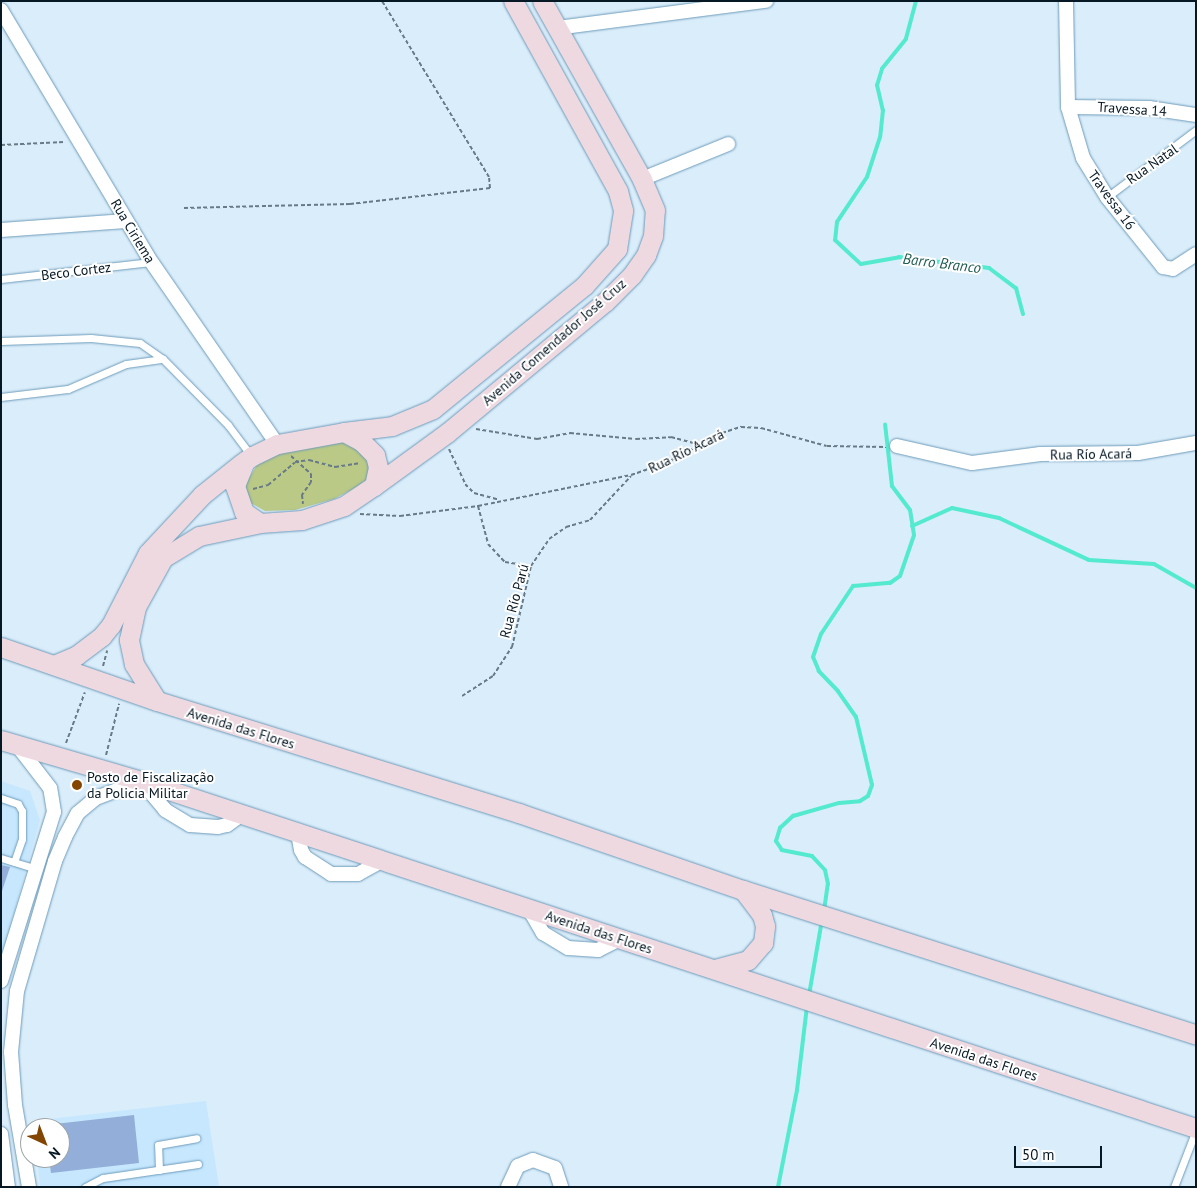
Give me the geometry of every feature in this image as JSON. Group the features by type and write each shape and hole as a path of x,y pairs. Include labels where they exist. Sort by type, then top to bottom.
{"main road":[{"name":"Avenida Comendador José Cruz","path":"248,458 280,444 344,432 392,426 428,412 584,286 617,249 624,210 618,191 513,1"},
{"name":"Avenida Comendador José Cruz","path":"260,523 302,520 333,511 374,486 451,430 605,302 632,275 646,255 655,222 655,210 642,179 542,1"},
{"path":"344,432 365,444 378,460 374,486"},
{"path":"248,458 237,475 237,494 244,512 260,523"},
{"path":"54,665 77,655 102,636 111,625 148,553 202,495 248,458"},
{"path":"157,701 134,664 129,640 136,607 152,573 163,558 182,544 222,530 260,523"},
{"name":"Avenida das Flores","path":"1,647 123,690 519,813 743,890 814,910 1196,1034"},
{"name":"Avenida das Flores","path":"7,744 61,757 141,781 1196,1129"},
{"path":"714,970 748,960 763,943 765,926 762,915 743,890"}],"street":[{"path":"557,28 766,1"},
{"name":"Travessa 16","path":"1066,1 1068,107 1083,158 1107,196 1163,267 1170,270 1196,254"},
{"name":"Rua Ciriema","path":"1,10 151,262 280,444"},
{"name":"Travessa 14","path":"1068,107 1149,108 1196,115"},
{"path":"642,179 728,144"},
{"path":"1,230 126,221"},
{"name":"Rua Río Acará","path":"897,446 972,463 1040,454 1138,453 1196,443"},
{"path":"1,981 50,828 53,799 41,773 7,744"},
{"path":"29,1187 12,1077 11,1052 17,991 55,861 78,813 96,798 141,781 165,810 190,825 218,827 228,825 241,815"},
{"path":"298,833 300,850 305,857 331,874 358,874 381,861"},
{"path":"1,1134 8,1187"},
{"path":"508,1187 518,1166 533,1160 555,1168 561,1187"}],"lane":[{"name":"Rua Natal","path":"1107,196 1196,130"},
{"name":"Beco Cortez","path":"1,279 151,262"},
{"path":"1,341 118,338 140,343 163,359 228,425 248,458"},
{"path":"1,397 68,389 126,364 163,359"},
{"path":"1,798 21,806 21,835 14,862"},
{"path":"1,858 36,869"},
{"path":"1174,1187 1196,1129"},
{"path":"159,1170 158,1145 196,1138"},
{"path":"85,1187 104,1178 198,1164"}],"path":[{"path":"184,208 350,204 490,188 488,177 382,1"},
{"path":"1,145 79,141"},
{"name":"Rua Río Acará","path":"333,511 386,516 478,506 500,499 631,476 731,430 749,427 827,446 872,448"},
{"path":"451,430 537,439 577,433 636,438 670,437 701,445"},
{"name":"Rua Río Acará","path":"451,430 456,469 465,484 474,493 500,499"},
{"path":"280,444 295,462 311,474 311,482 302,495 302,520"},
{"path":"237,494 268,485 295,462 309,460 335,467 378,460"},
{"name":"Rua Río Parú","path":"462,696 493,676 512,647 531,566 549,540 566,527 590,520 631,476"},
{"path":"478,506 488,544 505,562 531,566"},
{"path":"61,757 90,678 106,660 107,648 102,636"},
{"path":"102,770 123,690"}],"shaded area":[{"path":"1,781 30,791 40,820 1,959"},
{"path":"206,1101 219,1187 40,1186 38,1168 70,1168 70,1118 58,1118"}],"green space":[{"path":"343,441 371,455 367,479 357,487 334,499 295,510 265,511 249,502 245,485 257,465 281,452"}],"building":[{"path":"1,865 10,867 2,891 1,891"},
{"path":"134,1115 139,1163 51,1173 50,1168 70,1168 70,1122"}],"waterway":[{"name":"Barro Branco","path":"916,1 906,39 882,69 877,85 883,110 880,137 867,177 837,222 835,240 861,264 899,257 989,268 1016,288 1023,314"},
{"path":"824,911 828,884 825,870 812,856 782,850 776,841 780,828 793,816 839,803 860,801 868,796 872,785 856,717 838,691 819,671 813,657 821,634 853,586 890,583 900,576 914,535 910,510 892,486 885,424"},
{"path":"912,526 952,508 999,518 1089,560 1154,564 1196,588"},
{"path":"809,995 822,920"},
{"name":"Barro Branco","path":"778,1187 797,1090 807,1006"}],"place":[{"name":"Posto de Fiscalização da Policia Militar","path":"77,785"}]}
